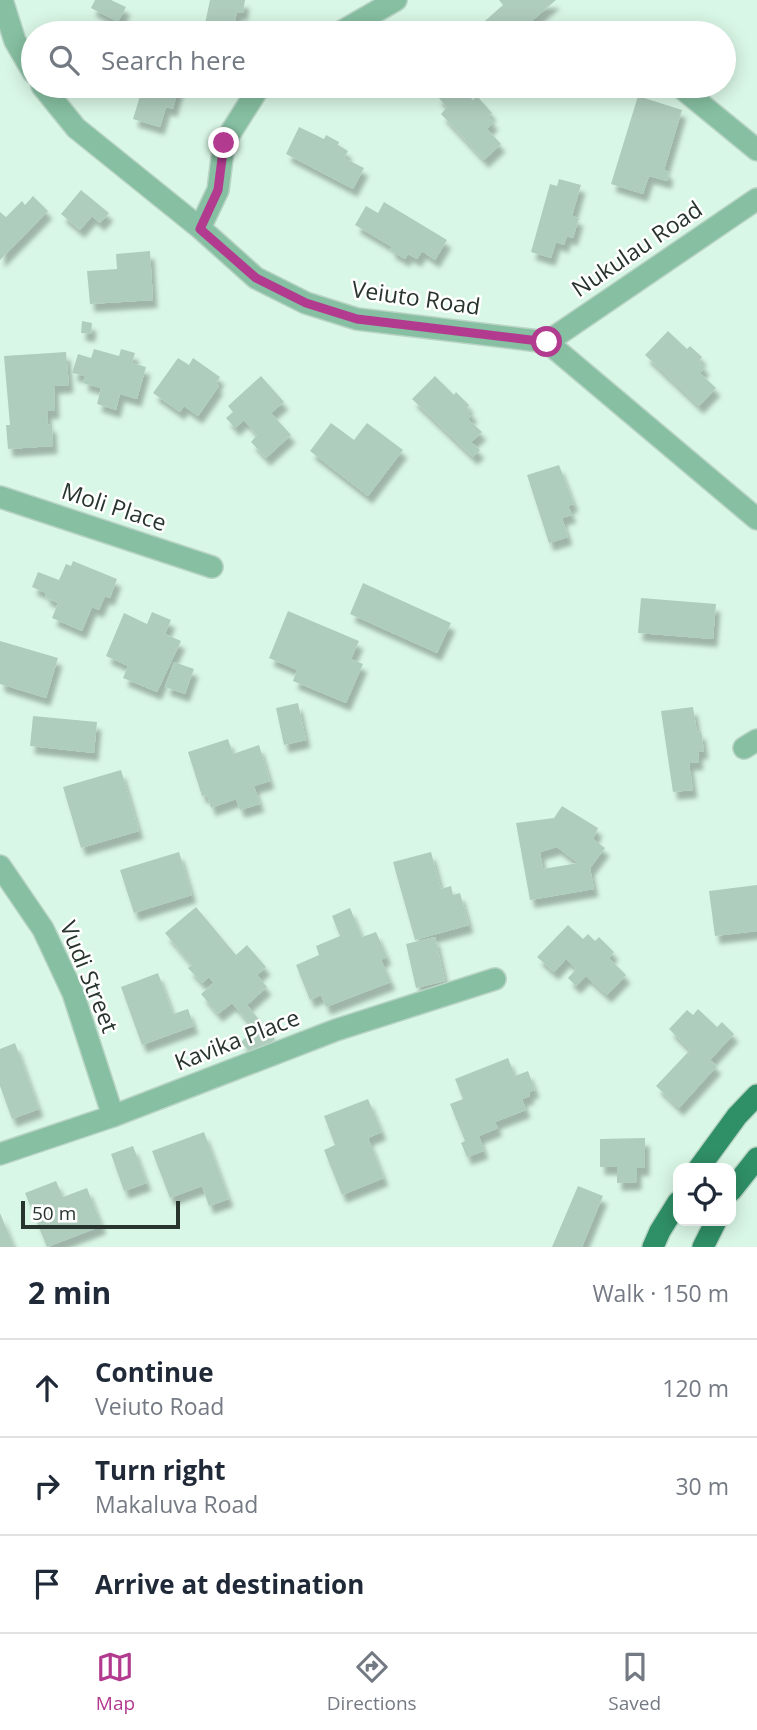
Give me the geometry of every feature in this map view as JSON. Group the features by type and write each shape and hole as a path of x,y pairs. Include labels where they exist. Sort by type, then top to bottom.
{"main road":[{"path":"703,1163 757,1094"},
{"path":"736,1185 757,1158"},
{"path":"653,1247 673,1210"},
{"path":"703,1247 714,1226"}],"street":[{"path":"2,0 21,51"},
{"path":"360,21 396,0"},
{"name":"Veiuto Road","path":"52,98 76,128 256,278 306,303 357,319 547,342"},
{"path":"200,229 218,190 224,143 252,98"},
{"path":"694,98 757,150"},
{"name":"Nukulau Road","path":"547,342 757,199"},
{"path":"547,342 757,519"},
{"name":"Moli Place","path":"0,497 212,567"},
{"name":"Vudi Street","path":"0,866 43,929 68,982 113,1116"},
{"name":"Kavika Place","path":"0,1154 113,1116 336,1030 495,979"}],"building":[{"path":"95,0 111,0 126,7 119,21 91,8"},
{"path":"210,0 245,0 243,13 237,12 235,21 206,21"},
{"path":"499,0 556,0 532,21 485,21 503,5"},
{"path":"139,98 176,98 173,109 166,107 160,127 133,119"},
{"path":"439,98 479,98 492,113 488,116 494,122 487,129 501,144 484,160 441,114 447,107"},
{"path":"637,98 682,110 664,170 669,172 667,181 649,176 643,194 611,184"},
{"path":"299,127 324,139 326,135 339,142 338,145 348,151 344,158 364,168 353,189 286,154"},
{"path":"559,179 581,185 572,216 579,218 573,238 567,236 564,245 556,242 551,258 531,252 550,184 557,186"},
{"path":"81,190 109,213 100,223 92,216 80,230 61,214"},
{"path":"33,196 48,211 0,260 0,212 6,217 22,201 25,205"},
{"path":"384,202 447,240 435,260 422,251 417,259 408,254 405,259 390,250 392,247 355,225 366,206 378,213"},
{"path":"150,251 153,300 90,304 87,271 117,269 116,254"},
{"path":"82,321 92,323 91,334 81,333"},
{"path":"668,331 687,349 690,346 702,357 699,361 705,367 700,373 716,388 699,406 645,355"},
{"path":"94,349 119,356 121,349 135,353 132,363 146,367 137,399 120,394 116,410 97,404 101,388 83,383 85,376 72,373 78,354 91,358"},
{"path":"66,352 69,385 54,386 55,411 47,411 48,425 52,424 53,446 8,449 6,425 10,425 4,356"},
{"path":"178,358 189,365 193,358 220,377 216,384 219,386 198,416 184,406 180,412 153,393"},
{"path":"261,376 284,402 271,413 291,435 266,458 251,442 257,435 244,420 235,428 226,418 233,412 228,406"},
{"path":"435,376 454,395 456,392 469,405 467,408 473,414 468,419 482,432 471,442 480,450 473,457 412,399"},
{"path":"331,423 354,440 367,423 403,450 368,496 310,451"},
{"path":"559,465 574,504 568,506 572,515 562,518 568,537 549,543 527,475"},
{"path":"73,561 117,579 110,598 105,596 99,610 92,607 82,631 52,618 58,603 45,597 46,593 32,587 38,572 59,580 66,564 71,566"},
{"path":"363,583 451,623 437,653 350,614"},
{"path":"641,598 716,604 713,639 638,633"},
{"path":"288,611 359,641 351,659 363,664 346,703 293,681 297,670 269,658"},
{"path":"152,612 171,620 165,634 181,641 157,692 123,678 128,666 106,656 124,613 147,624"},
{"path":"0,641 58,658 46,698 0,684"},
{"path":"174,662 194,669 185,694 165,687"},
{"path":"298,703 306,740 284,745 276,708"},
{"path":"693,707 697,732 701,731 704,751 698,752 699,762 689,763 693,790 673,792 661,711"},
{"path":"33,716 97,722 94,753 30,746"},
{"path":"228,739 233,754 259,745 270,781 254,786 260,804 240,810 236,799 211,808 207,795 202,796 188,752"},
{"path":"121,770 139,831 81,848 63,787"},
{"path":"562,806 598,828 593,839 605,848 590,868 594,889 530,900 516,823 554,818","holes":["557,847 578,863 543,869 540,852"]},
{"path":"179,852 192,895 134,913 120,870"},
{"path":"431,852 441,889 451,886 453,895 460,893 469,925 415,940 393,862"},
{"path":"757,885 757,931 715,936 709,891"},
{"path":"196,907 236,955 247,945 266,967 257,975 267,987 247,1005 275,1039 254,1057 241,1042 255,1029 232,1003 218,1014 201,994 214,983 209,977 202,983 188,968 192,965 165,933"},
{"path":"350,908 362,937 376,932 387,957 381,960 391,982 326,1007 321,995 310,1000 296,965 319,955 316,946 340,936 332,916"},
{"path":"568,925 583,939 588,934 595,941 599,937 614,952 609,958 626,975 607,995 586,976 576,986 568,978 576,969 566,959 554,972 537,957"},
{"path":"435,937 445,981 416,988 406,944"},
{"path":"158,973 173,1014 188,1009 194,1026 142,1045 121,987"},
{"path":"698,1009 717,1027 722,1022 734,1034 710,1060 717,1066 679,1108 656,1086 690,1050 669,1029 687,1010 693,1015"},
{"path":"15,1043 39,1109 12,1119 0,1086 0,1049"},
{"path":"508,1058 515,1076 528,1071 535,1090 522,1099 526,1110 495,1122 498,1128 479,1136 484,1151 467,1157 461,1143 465,1141 450,1104 463,1099 455,1079"},
{"path":"368,1099 382,1132 368,1138 384,1178 342,1195 324,1150 335,1145 324,1116"},
{"path":"204,1132 229,1199 209,1206 202,1186 170,1198 152,1151"},
{"path":"645,1138 645,1168 637,1168 637,1182 617,1183 617,1167 600,1167 600,1139"},
{"path":"133,1146 147,1183 124,1191 111,1154"},
{"path":"56,1181 63,1197 87,1188 102,1226 47,1247 25,1193"},
{"path":"578,1186 603,1196 582,1247 552,1247"},
{"path":"0,1213 14,1247 0,1247"}],"route":[{"path":"224,143 218,190 200,229 256,278 306,303 357,319 547,342"}]}
